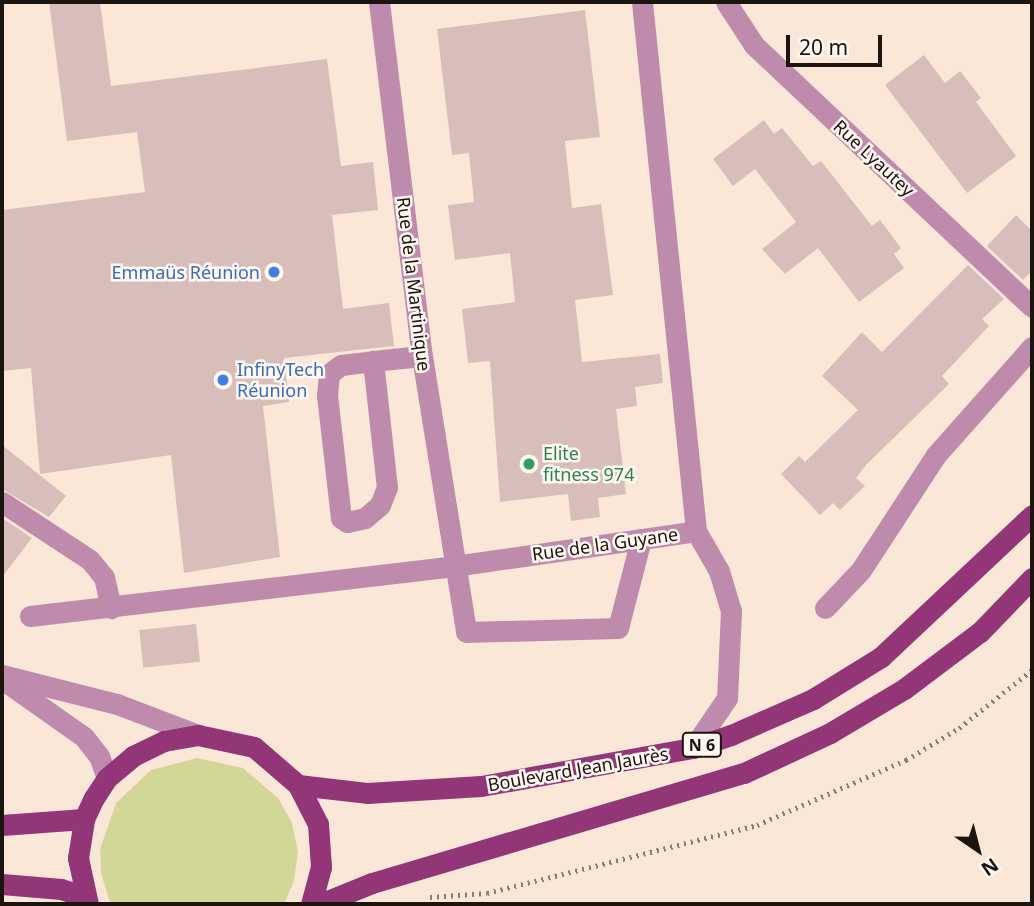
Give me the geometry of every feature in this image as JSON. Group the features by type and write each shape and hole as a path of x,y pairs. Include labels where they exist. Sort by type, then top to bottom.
{"main road":[{"name":"Boulevard Jean Jaurès","path":"298,785 367,793 481,786 693,748 813,699 881,657 1032,515"},
{"name":"N 6","path":"320,904 372,883 744,773 830,733 904,689 980,632 1032,578"},
{"path":"87,901 78,858 84,819 107,778 133,756 164,741 198,735 227,738 254,747 298,785 318,824 321,867 311,904"},
{"path":"2,825 84,819"},
{"path":"2,884 61,889 87,901"}],"street":[{"name":"Rue de la Martinique","path":"379,2 422,356 466,632 618,628 641,539"},
{"name":"Rue de la Guyane","path":"30,616 454,566 696,531 642,2"},
{"name":"Rue Lyautey","path":"726,2 754,45 1032,307"},
{"path":"825,608 861,570 936,455 1032,347"},
{"path":"373,361 387,487 380,505 365,518 347,522 341,518 327,396 329,374 341,365 373,361 422,356"},
{"path":"2,502 90,560 104,577 111,608"},
{"path":"693,748 727,698 731,659 731,611 719,570 696,531"},
{"path":"2,677 117,704 198,735"},
{"path":"2,677 84,737 99,755 107,778"}],"path":[{"path":"419,899 487,893 757,825 906,760 959,728 1032,670"}],"green space":[{"path":"197,758 243,768 278,798 292,823 298,852 294,881 284,904 112,904 109,900 101,873 100,849 116,803 151,770"}],"building":[{"path":"49,2 100,2 111,86 327,59 341,166 373,162 378,210 332,215 343,309 389,303 394,346 284,358 289,402 263,406 280,557 184,573 171,455 40,474 31,368 2,371 2,210 145,192 137,132 67,141"},
{"path":"585,10 600,137 565,141 572,208 601,204 613,295 575,300 582,362 660,354 663,383 635,387 637,406 616,409 626,494 598,498 600,517 571,521 568,494 500,502 490,361 468,363 462,309 515,302 510,253 455,260 448,205 474,202 469,153 452,155 437,29"},
{"path":"924,55 945,83 960,71 981,98 976,102 1016,156 967,193 885,85"},
{"path":"764,120 774,134 782,128 813,166 821,161 872,226 880,220 901,248 894,254 904,268 859,302 818,248 785,274 762,249 796,222 755,169 733,186 713,159"},
{"path":"1016,215 1032,231 1032,271 1023,280 987,246"},
{"path":"968,265 1004,299 982,319 989,326 942,376 949,384 866,465 856,478 865,486 840,510 833,503 820,515 781,474 799,456 805,462 858,410 822,376 862,332 882,352"},
{"path":"2,445 66,496 49,517 2,489"},
{"path":"2,518 32,538 2,577"},
{"path":"196,624 200,662 143,668 139,630"}],"place":[{"name":"Emmaüs Réunion","path":"274,272"},
{"name":"InfinyTech Réunion","path":"223,380"},
{"name":"Elite fitness 974","path":"529,464"}]}
